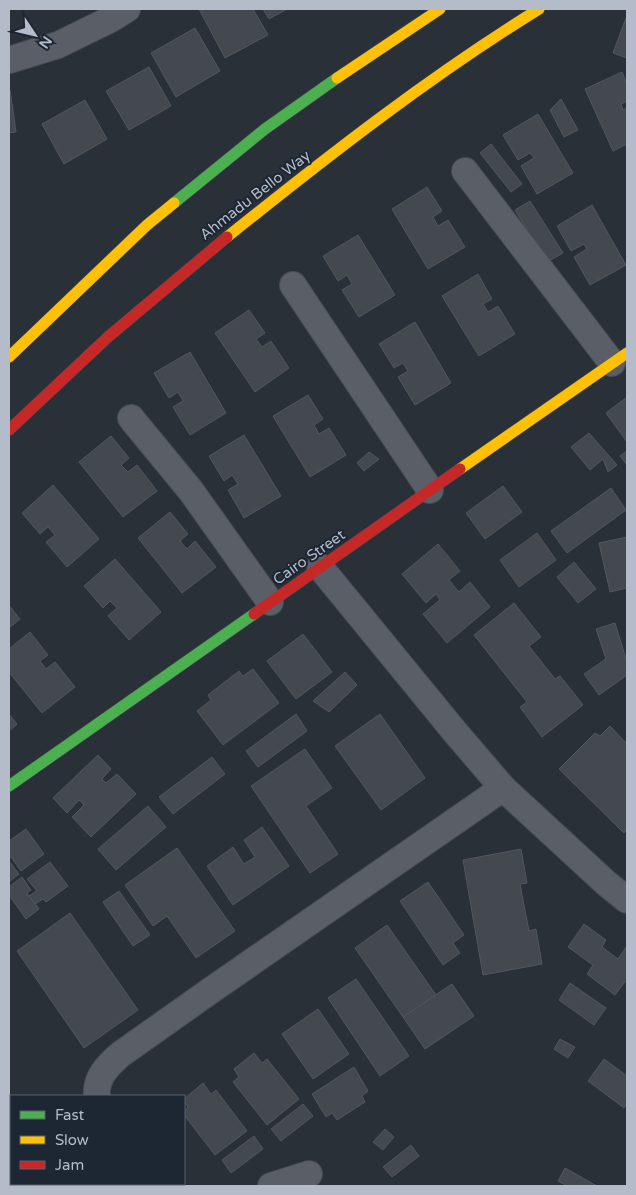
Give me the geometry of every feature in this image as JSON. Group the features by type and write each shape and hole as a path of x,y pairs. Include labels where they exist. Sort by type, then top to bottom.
{"main road":[{"path":"9,357 147,225 258,135 380,48 440,9"},
{"name":"Ahmadu Bello Way","path":"9,430 56,384 224,239 344,144 414,92 502,31 540,9"},
{"name":"Cairo Street","path":"9,786 619,358"}],"street":[{"path":"9,60 58,46 116,12"},
{"path":"465,170 619,358"},
{"path":"293,285 430,490"},
{"path":"131,418 191,491 270,602"},
{"path":"320,567 455,732 504,788 606,883 627,900"},
{"path":"96,1095 98,1082 108,1065 121,1054 226,979 504,788"},
{"path":"271,1186 309,1174"}],"building":[{"path":"199,9 253,9 268,35 225,58"},
{"path":"263,9 287,9 269,19"},
{"path":"627,19 627,58 613,53"},
{"path":"195,28 220,71 176,97 151,53"},
{"path":"149,67 171,106 129,130 106,91"},
{"path":"622,72 627,84 627,101 621,104 623,110 627,108 627,144 613,151 585,89"},
{"path":"9,91 16,132 9,133"},
{"path":"561,99 578,130 564,137 550,110"},
{"path":"85,100 107,139 64,164 42,124"},
{"path":"538,114 573,173 537,194 521,166 534,158 530,153 518,160 503,135"},
{"path":"491,144 522,184 511,192 480,153"},
{"path":"427,187 442,211 433,217 438,226 448,220 465,247 428,269 392,209"},
{"path":"530,201 563,253 547,262 515,210"},
{"path":"592,205 626,265 590,285 574,257 587,249 584,244 571,251 557,226"},
{"path":"358,235 395,295 359,317 342,290 352,284 347,275 338,281 323,256"},
{"path":"478,274 492,299 483,304 488,312 498,306 515,334 479,356 442,296"},
{"path":"249,310 265,333 256,339 262,347 271,341 289,368 255,392 215,333"},
{"path":"415,322 451,383 415,405 398,377 408,371 403,363 394,368 379,344"},
{"path":"190,352 226,413 190,435 173,407 183,401 178,392 169,398 154,373"},
{"path":"308,395 323,419 314,425 319,434 329,428 346,455 310,477 273,416"},
{"path":"627,397 627,442 606,413"},
{"path":"589,433 617,465 608,472 603,459 590,470 571,447"},
{"path":"244,435 281,496 244,518 228,490 238,484 232,475 224,481 209,456"},
{"path":"111,436 129,458 121,465 128,472 137,465 157,491 123,517 79,462"},
{"path":"627,451 627,465 620,456"},
{"path":"369,452 379,459 364,471 357,463"},
{"path":"53,485 99,539 67,567 46,542 55,535 48,527 40,534 22,513"},
{"path":"503,486 522,512 485,539 466,513"},
{"path":"611,488 626,510 567,553 551,531"},
{"path":"170,512 188,534 180,541 187,549 195,541 216,567 182,593 138,538"},
{"path":"537,533 556,560 519,587 500,560"},
{"path":"627,537 627,588 610,592 599,543"},
{"path":"438,544 460,571 449,580 459,592 470,582 490,607 447,643 423,614 440,600 436,594 426,603 402,574"},
{"path":"115,559 161,612 129,640 108,616 117,608 110,601 103,608 84,586"},
{"path":"574,562 596,589 578,603 557,577"},
{"path":"514,603 541,637 529,646 555,679 560,676 583,705 542,737 520,707 527,702 474,635"},
{"path":"9,605 20,619 9,628"},
{"path":"615,623 627,662 627,675 599,695 584,674 606,659 596,629"},
{"path":"30,632 48,655 40,661 46,669 55,662 75,687 42,713 9,672 9,649"},
{"path":"303,634 332,672 296,699 267,661"},
{"path":"253,669 279,703 223,745 197,711 211,700 208,695 239,671 243,676"},
{"path":"345,672 357,685 329,712 313,701"},
{"path":"9,714 17,724 9,731"},
{"path":"296,714 307,731 258,767 246,751"},
{"path":"380,714 425,778 381,810 335,746"},
{"path":"610,726 627,744 627,830 624,833 559,769 595,733 600,736"},
{"path":"305,749 332,788 306,806 338,854 310,873 251,786"},
{"path":"98,755 111,769 102,779 106,783 117,774 136,794 91,837 72,817 84,805 79,800 67,813 53,798"},
{"path":"212,757 225,774 173,814 159,797"},
{"path":"148,806 166,827 116,870 98,849"},
{"path":"262,827 289,866 233,905 207,866 233,847 244,864 255,857 244,840"},
{"path":"26,829 44,854 21,871 11,857 9,859 9,841"},
{"path":"177,848 235,931 196,958 167,916 153,926 125,885"},
{"path":"521,849 527,883 520,884 529,931 536,929 542,964 483,975 463,860"},
{"path":"9,861 19,874 9,882"},
{"path":"50,862 68,886 46,902 43,899 35,904 29,896 37,891 27,879"},
{"path":"22,877 31,890 27,893 39,909 26,919 9,895 9,887"},
{"path":"428,882 464,935 453,943 460,953 443,965 400,901"},
{"path":"119,891 150,935 133,946 103,902"},
{"path":"70,913 138,1010 84,1048 17,951"},
{"path":"584,924 606,940 602,947 618,959 627,946 627,979 615,995 587,974 593,965 568,947"},
{"path":"387,925 436,995 403,1017 355,948"},
{"path":"356,979 409,1056 380,1076 328,998"},
{"path":"570,983 606,1008 594,1025 559,1000"},
{"path":"452,984 474,1016 425,1049 403,1017"},
{"path":"318,1009 349,1054 313,1079 282,1034"},
{"path":"560,1039 575,1047 568,1058 554,1049"},
{"path":"254,1053 262,1063 267,1059 299,1099 267,1125 233,1082 239,1077 234,1069"},
{"path":"604,1059 627,1076 627,1103 624,1108 588,1081"},
{"path":"354,1067 368,1091 362,1096 365,1102 337,1120 332,1113 326,1117 312,1094"},
{"path":"203,1083 211,1094 216,1090 247,1131 215,1155 185,1116 185,1110 188,1107 185,1098"},
{"path":"303,1104 313,1116 281,1141 271,1129"},
{"path":"385,1129 394,1137 383,1150 373,1142"},
{"path":"254,1136 263,1149 231,1173 222,1160"},
{"path":"411,1145 419,1156 392,1177 383,1167"},
{"path":"565,1168 597,1186 567,1186 558,1181"},
{"path":"60,1185 124,1186 60,1186"}],"traffic: fast":[{"path":"174,203 265,129 337,78"},
{"path":"9,786 254,614"}],"traffic: slow":[{"path":"337,78 440,9"},
{"path":"227,237 380,118 458,62 539,9"},
{"path":"9,357 147,225 174,203"},
{"path":"460,469 627,353"}],"traffic: jam":[{"path":"9,430 108,337 227,237"},
{"path":"254,614 460,469"}]}
